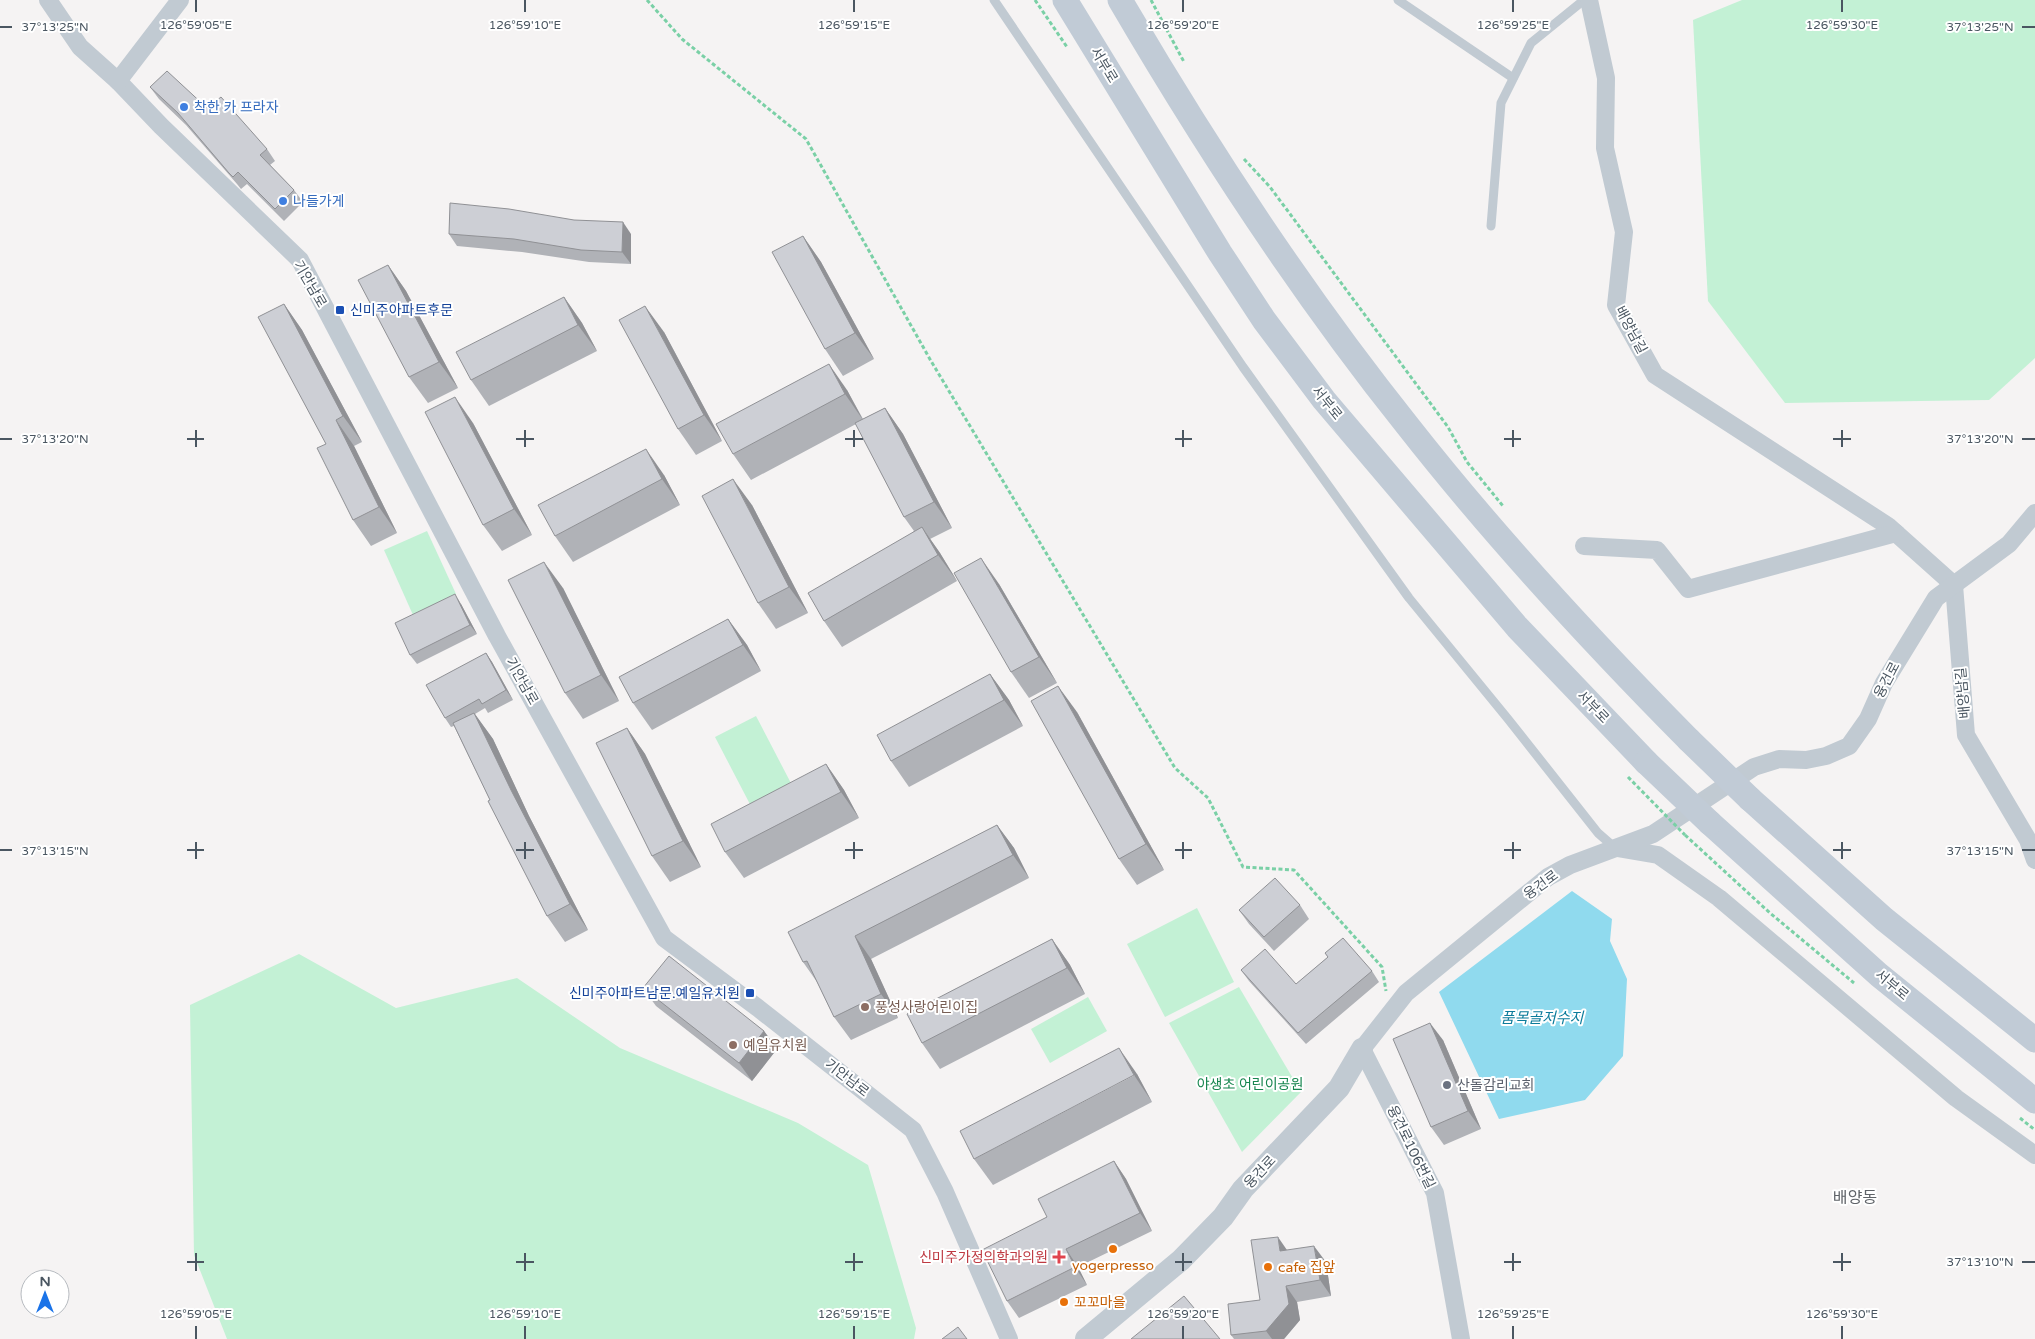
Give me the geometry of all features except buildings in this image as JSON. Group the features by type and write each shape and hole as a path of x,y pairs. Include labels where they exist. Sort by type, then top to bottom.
{"main road":[{"name":"서부로","path":"1065,0 1264,320 1324,400 1637,770 1710,823 1880,975 2035,1101"},
{"path":"1120,0 1168,81 1253,214 1338,335 1462,493 1558,604 1689,740 1750,799 1884,919 2035,1040"}],"street":[{"name":"기안남로","path":"48,0 80,47 118,81 161,126 300,260 497,636 664,938 758,1008 914,1130 945,1192 1009,1339"},
{"path":"118,81 180,0"},
{"name":"배양남길","path":"1589,0 1606,78 1605,148 1624,232 1616,305 1656,375 1888,526 1954,585 1966,735 2028,840 2035,860"},
{"name":"융건로","path":"1086,1339 1181,1260 1223,1217 1244,1189 1339,1088 1362,1049 1406,993 1548,877 1570,865 1653,834 1754,767 1779,759 1806,760 1826,756 1849,746 1868,719 1884,683 1936,598 2009,544 2035,513"},
{"path":"1584,546 1657,550 1688,589 1896,533"},
{"path":"1614,848 1658,855 1719,898 1956,1098 2035,1155"},
{"name":"융건로106번길","path":"1362,1049 1434,1193 1461,1339"}],"lane":[{"path":"994,0 1243,367 1409,598 1598,833 1614,848"},
{"path":"1398,0 1513,78"},
{"path":"1491,226 1501,104 1531,43 1584,0"}],"path":[{"path":"647,0 682,39 806,139 931,361 1175,768 1208,798 1243,867 1294,870 1382,967 1390,1013"},
{"path":"1151,0 1185,64"},
{"path":"1238,152 1270,187 1448,427 1467,462 1509,512"},
{"path":"1637,770 1685,835"}],"green space":[{"path":"1742,0 2035,0 2035,358 1989,400 1785,403 1708,301 1693,20"},
{"path":"427,531 456,594 413,615 384,550"},
{"path":"756,716 794,789 753,810 715,737"},
{"path":"1197,908 1234,982 1165,1017 1127,944"},
{"path":"299,954 396,1008 517,978 620,1048 798,1123 868,1165 916,1328 914,1339 227,1339 194,1255 190,1005"},
{"name":"야생초 어린이공원","path":"1239,987 1301,1092 1242,1152 1169,1023"},
{"path":"1088,997 1107,1031 1050,1063 1031,1029"}],"water":[{"name":"품목골저수지","path":"1572,891 1612,919 1610,941 1627,979 1623,1056 1585,1100 1499,1119 1439,992"}],"place":[{"name":"착한 카 프라자","path":"184,107"},
{"name":"나들가게","path":"283,201"},
{"name":"신미주아파트후문","path":"340,310"},
{"name":"신미주아파트남문.예일유치원","path":"750,993"},
{"name":"풍성사랑어린이집","path":"865,1007"},
{"name":"예일유치원","path":"733,1045"},
{"name":"산돌감리교회","path":"1447,1085"},
{"name":"yogerpresso","path":"1113,1249"},
{"name":"신미주가정의학과의원","path":"1059,1257"},
{"name":"cafe 집앞","path":"1268,1267"},
{"name":"꼬꼬마을","path":"1064,1302"}],"district":[{"name":"배양동","path":"1855,1198"}]}
